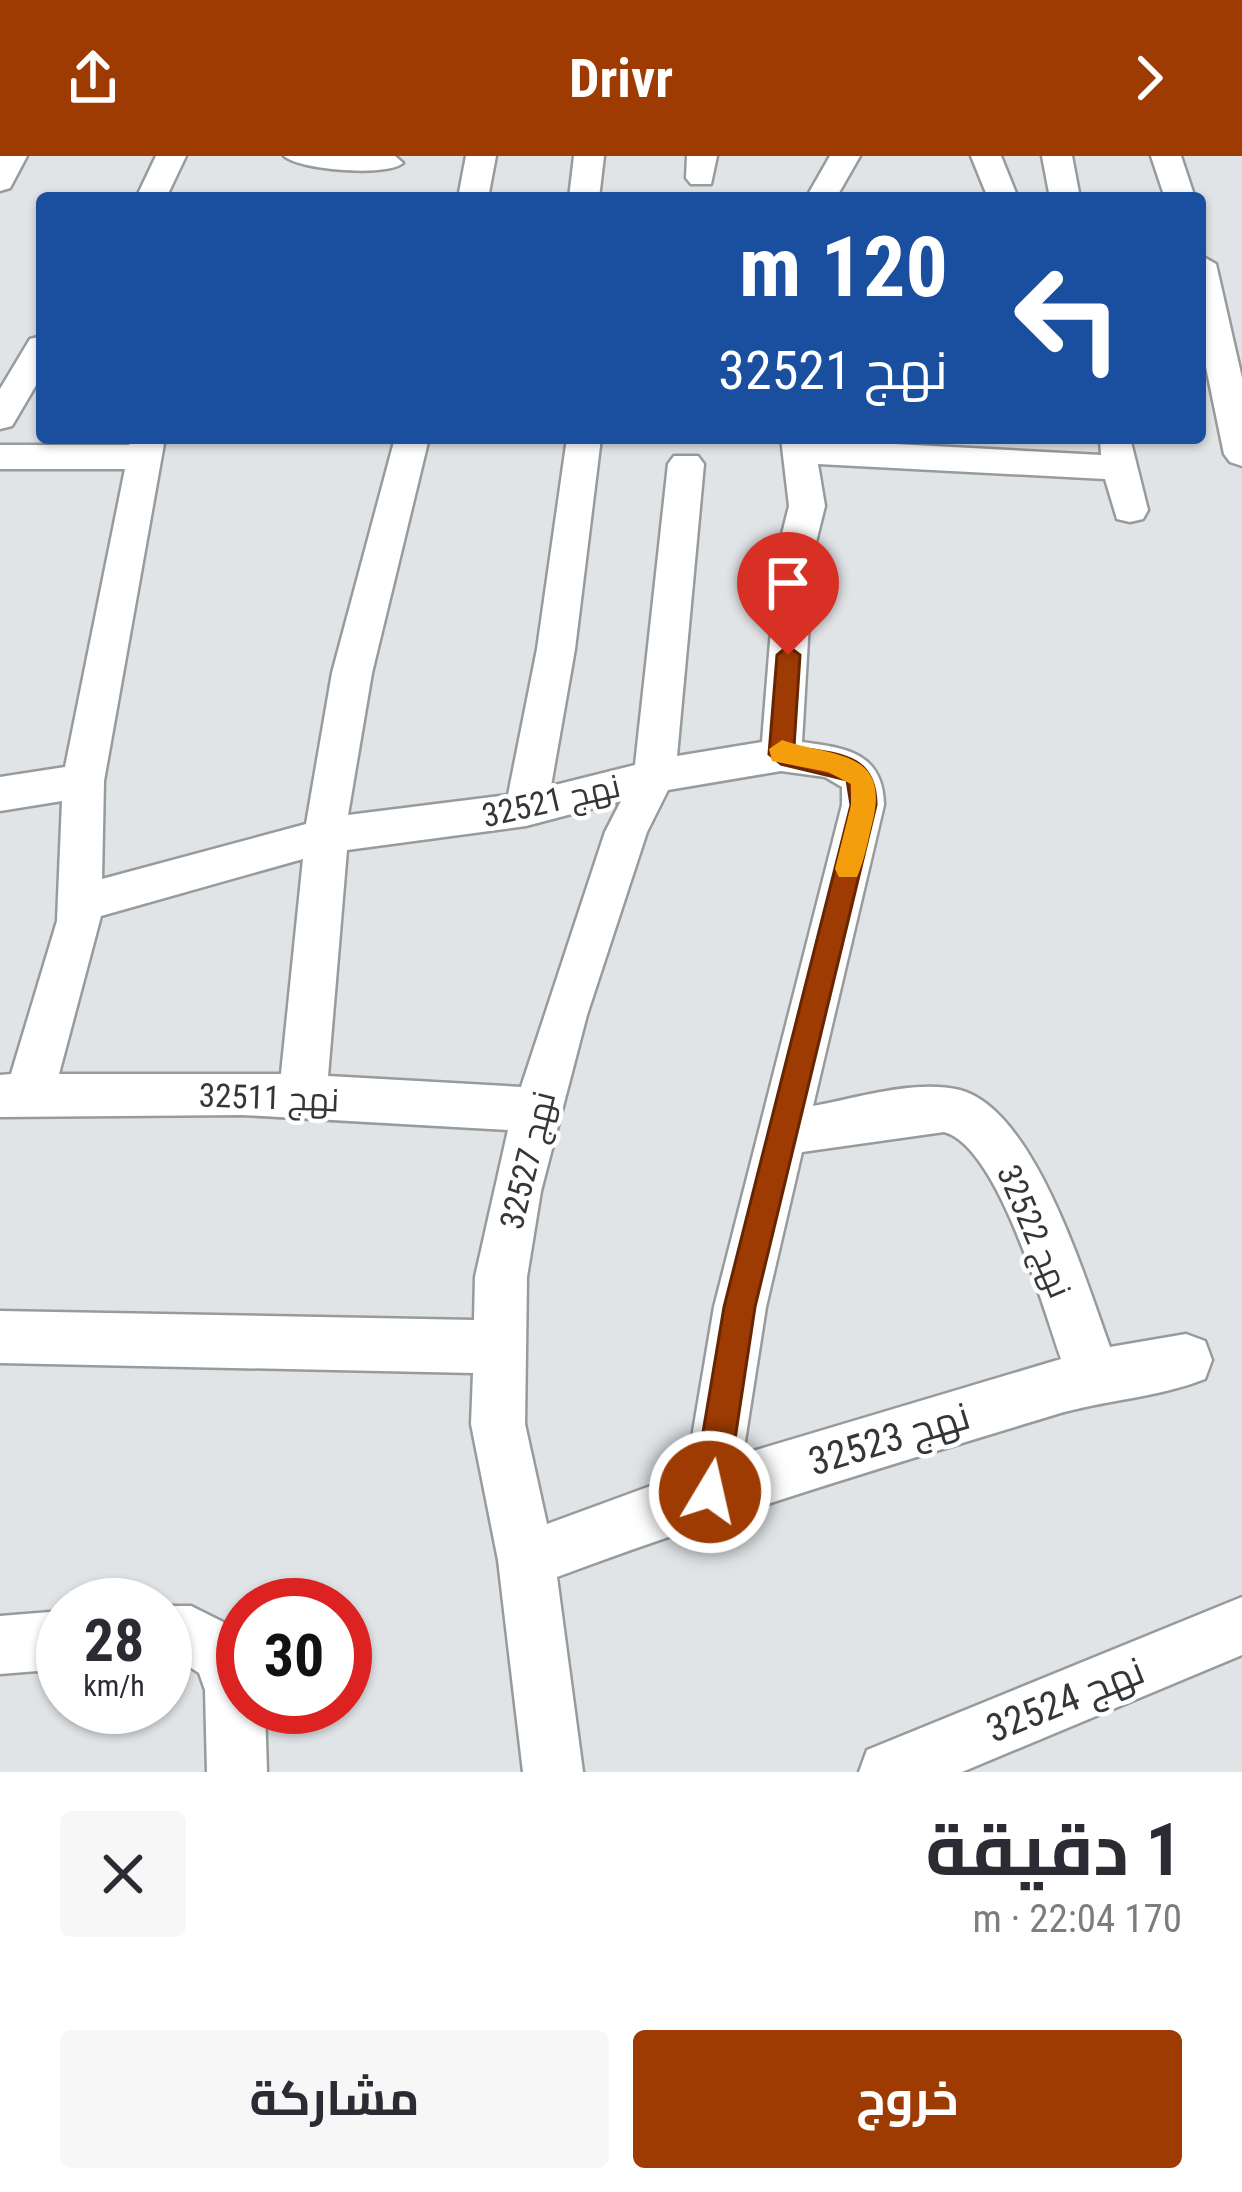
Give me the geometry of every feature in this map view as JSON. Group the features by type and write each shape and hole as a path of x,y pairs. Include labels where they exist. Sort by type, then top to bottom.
{"street":[{"path":"0,182 13,156"},
{"path":"154,192 171,156"},
{"path":"299,156 389,160 386,192"},
{"path":"474,192 481,156"},
{"path":"585,192 589,156"},
{"path":"824,192 844,156"},
{"path":"986,156 1001,192"},
{"path":"1057,156 1064,192"},
{"path":"1166,156 1178,192"},
{"path":"1206,291 1242,454"},
{"path":"0,418 36,356"},
{"path":"302,1097 327,805 352,673 410,444"},
{"path":"526,809 556,649 583,444"},
{"path":"710,1492 740,1307 863,805 863,781 856,773 781,754 795,554 807,506 798,445 1002,465 1116,453 1130,509"},
{"path":"0,457 146,447 83,781 81,903 15,1095"},
{"path":"654,776 686,464"},
{"name":"نهج 32521","path":"81,903 327,835 526,809 654,776 781,754"},
{"name":"نهج 32527","path":"526,1561 498,1424 501,1277 515,1191 626,832 654,776"},
{"path":"0,794 83,781"},
{"name":"نهج 32511","path":"15,1095 243,1093 538,1110"},
{"name":"نهج 32522","path":"784,1133 950,1109 982,1124 1005,1156 1094,1376"},
{"path":"0,1337 500,1347"},
{"name":"نهج 32523","path":"526,1561 710,1492 1094,1376 1186,1360"},
{"path":"526,1561 554,1772"},
{"name":"نهج 32524","path":"889,1772 1242,1626"},
{"path":"192,1636 222,1653 235,1690 237,1772"},
{"path":"0,1645 36,1642"}],"slow traffic":[{"path":"782,749 781,754 830,763 856,773 863,781 863,805 848,869"}],"route":[{"path":"710,1492 740,1307 863,805 863,781 856,773 781,754 788,655"}]}
